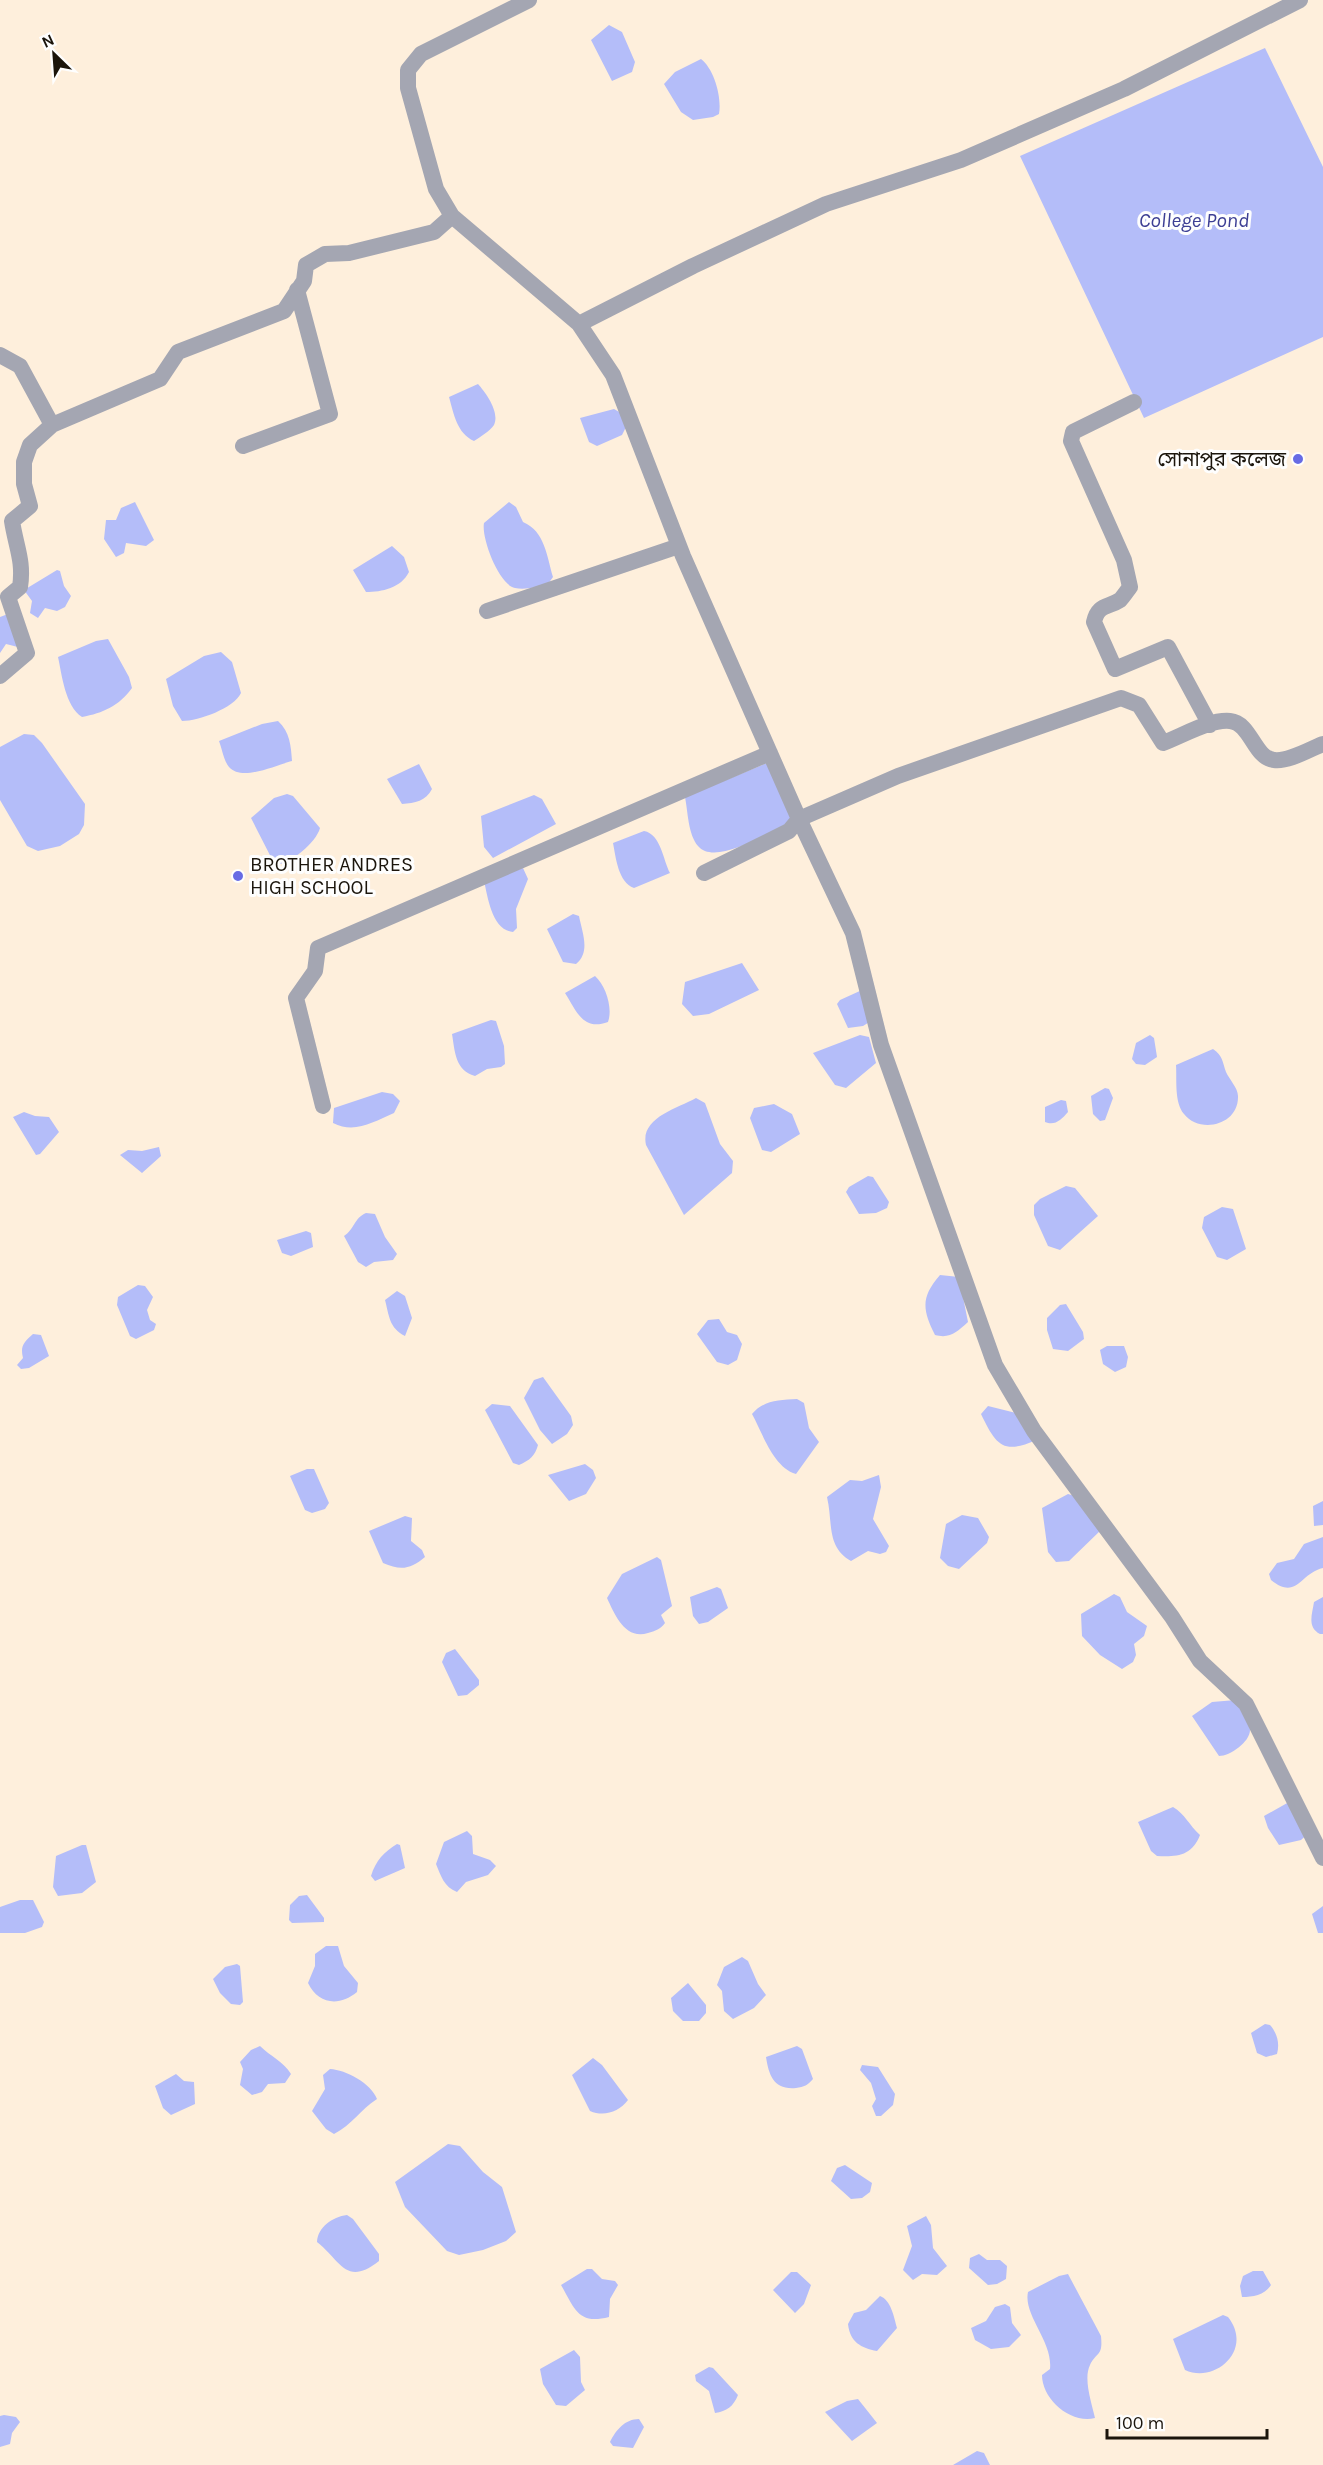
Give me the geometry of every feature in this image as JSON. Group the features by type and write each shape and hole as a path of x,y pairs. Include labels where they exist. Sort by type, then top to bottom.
{"street":[{"path":"529,0 421,54 408,70 408,88 436,189 452,216 579,324 613,375 679,546 799,819 853,933 881,1045 956,1262 995,1365 1034,1431 1172,1617 1200,1661 1246,1704 1323,1858"},
{"path":"579,324 693,266 826,204 961,160 1124,89 1300,0"},
{"path":"0,676 27,653 8,597 20,587 23,565 15,543 12,521 30,506 24,484 24,462 30,445 52,425 160,379 178,352 284,311 304,281 306,265 325,254 349,253 434,232 452,216"},
{"path":"243,446 330,414 297,290"},
{"path":"0,355 20,366 52,425"},
{"path":"1134,402 1073,432 1071,441 1124,560 1130,587 1120,600 1108,603 1095,614 1094,622 1115,669 1168,647 1210,725"},
{"path":"487,611 679,546"},
{"path":"704,873 789,831 799,819 898,776 1121,698 1139,705 1163,743 1210,725 1230,721 1240,725 1265,757 1273,760 1281,760 1323,744"},
{"path":"323,1106 296,998 315,971 318,948 770,753"}],"water":[{"path":"609,25 622,32 635,62 632,72 612,81 591,40"},
{"name":"College Pond","path":"1265,48 1323,167 1323,337 1144,418 1020,156"},
{"path":"701,59 710,69 716,84 720,107 719,114 713,117 693,120 681,112 664,84 675,72"},
{"path":"478,384 494,409 495,420 490,429 474,441 468,438 460,428 449,397"},
{"path":"614,409 621,413 626,427 622,435 597,446 589,442 580,418"},
{"path":"135,502 154,540 146,546 126,543 124,553 116,557 104,539 106,520 116,520 121,508"},
{"path":"509,502 516,507 523,522 541,538 553,577 548,584 532,588 515,588 503,579 492,560 485,539 484,523"},
{"path":"392,546 404,557 409,572 401,582 391,588 366,592 353,570"},
{"path":"57,570 60,571 64,586 71,596 65,607 57,611 45,608 38,618 30,613 32,601 24,590"},
{"path":"8,614 18,647 6,644 0,653 0,617"},
{"path":"108,639 129,677 132,688 122,700 110,708 82,717 76,712 68,698 58,657 96,641"},
{"path":"221,652 232,662 241,693 231,704 215,713 182,721 173,706 166,679 204,656"},
{"path":"278,721 287,735 292,761 250,773 235,771 229,767 219,741 262,724"},
{"path":"24,734 34,735 42,743 85,804 84,825 79,834 60,846 38,851 27,846 0,800 0,747"},
{"path":"767,763 792,821 758,839 730,850 706,851 698,846 690,829 685,797"},
{"path":"419,764 432,789 420,801 402,804 387,779"},
{"path":"287,794 293,796 320,828 318,834 302,852 288,861 275,865 251,818 274,798"},
{"path":"534,795 542,799 556,824 493,858 484,847 481,816"},
{"path":"644,831 650,833 658,842 670,873 634,888 624,881 621,875 613,843"},
{"path":"523,868 528,879 516,909 517,928 513,932 500,926 492,912 484,881"},
{"path":"573,914 579,916 584,942 583,954 576,964 563,962 547,929"},
{"path":"742,963 759,990 709,1014 693,1016 682,1004 685,982"},
{"path":"595,976 605,991 610,1010 608,1022 599,1024 592,1024 582,1018 565,993"},
{"path":"862,990 871,1021 863,1026 848,1028 837,1004 840,1000"},
{"path":"491,1020 496,1021 504,1046 505,1064 501,1067 487,1069 475,1076 463,1069 457,1060 452,1034"},
{"path":"860,1035 869,1037 876,1063 846,1088 835,1085 813,1053"},
{"path":"1150,1035 1154,1038 1157,1057 1145,1065 1136,1064 1132,1059 1136,1043"},
{"path":"1213,1049 1220,1056 1238,1093 1237,1106 1232,1114 1217,1124 1199,1124 1191,1120 1181,1109 1177,1097 1176,1065"},
{"path":"1105,1088 1109,1089 1113,1098 1105,1120 1100,1121 1093,1114 1091,1096"},
{"path":"382,1092 393,1094 400,1101 394,1113 364,1126 349,1127 333,1123 334,1108"},
{"path":"696,1098 705,1103 720,1144 733,1161 732,1173 684,1215 646,1145 646,1136 648,1128 654,1121"},
{"path":"1061,1100 1066,1101 1068,1112 1058,1122 1045,1122 1045,1107"},
{"path":"774,1104 792,1114 800,1134 771,1152 762,1150 750,1118 754,1108"},
{"path":"24,1112 49,1117 59,1132 40,1154 36,1155 13,1117"},
{"path":"159,1147 161,1156 142,1173 120,1155 128,1150 142,1151"},
{"path":"868,1176 873,1177 889,1202 887,1208 876,1213 859,1214 846,1192 849,1187"},
{"path":"1066,1186 1075,1188 1098,1216 1060,1250 1048,1246 1034,1215 1034,1205 1040,1199"},
{"path":"1222,1207 1233,1209 1246,1249 1227,1260 1217,1257 1202,1228 1204,1217"},
{"path":"366,1213 375,1214 385,1237 397,1254 393,1260 374,1262 366,1267 358,1262 344,1236"},
{"path":"306,1231 311,1233 313,1247 291,1256 282,1253 277,1240"},
{"path":"940,1275 959,1277 968,1322 957,1332 945,1336 935,1335 926,1310 929,1290"},
{"path":"138,1285 145,1286 153,1297 147,1310 150,1320 156,1324 154,1330 136,1339 130,1336 117,1305 118,1297"},
{"path":"397,1291 405,1296 412,1318 405,1336 393,1325 385,1300"},
{"path":"1066,1304 1083,1332 1084,1339 1068,1351 1053,1349 1047,1330 1047,1318 1060,1305"},
{"path":"719,1319 727,1332 737,1335 742,1344 737,1360 728,1365 717,1362 697,1334 708,1320"},
{"path":"33,1334 41,1335 49,1356 29,1368 21,1369 17,1365 23,1358 22,1347"},
{"path":"1107,1346 1124,1346 1128,1357 1126,1367 1115,1372 1103,1364 1100,1350"},
{"path":"543,1377 571,1416 573,1425 567,1434 552,1444 540,1430 524,1398 534,1380"},
{"path":"797,1399 804,1403 809,1428 819,1442 796,1474 788,1470 775,1457 752,1414 767,1403"},
{"path":"492,1404 510,1406 538,1445 534,1455 519,1465 513,1463 485,1410"},
{"path":"988,1406 1024,1415 1036,1440 1016,1447 1008,1447 996,1440 981,1414"},
{"path":"585,1464 593,1470 596,1478 586,1494 569,1501 548,1475"},
{"path":"307,1469 314,1469 329,1503 325,1509 312,1513 305,1510 290,1476"},
{"path":"879,1475 881,1487 873,1519 889,1546 886,1552 880,1554 868,1551 851,1561 843,1555 834,1541 827,1497 850,1480 862,1481"},
{"path":"1068,1494 1075,1496 1101,1530 1069,1561 1056,1562 1048,1552 1042,1508"},
{"path":"1323,1501 1323,1525 1314,1526 1313,1506"},
{"path":"962,1515 978,1518 989,1537 987,1543 959,1569 948,1566 940,1558 946,1524"},
{"path":"405,1516 412,1518 411,1541 422,1550 425,1557 415,1564 401,1568 383,1563 369,1531"},
{"path":"1323,1537 1323,1568 1293,1587 1280,1586 1271,1580 1269,1574 1277,1563 1294,1559 1304,1544"},
{"path":"657,1557 661,1560 672,1606 661,1615 665,1623 660,1628 648,1633 633,1633 622,1624 607,1598 622,1574"},
{"path":"717,1587 721,1589 728,1608 708,1622 699,1624 693,1616 690,1597"},
{"path":"1114,1594 1120,1597 1127,1612 1147,1626 1144,1636 1134,1644 1136,1655 1133,1662 1122,1669 1100,1655 1082,1636 1081,1614"},
{"path":"1323,1597 1323,1634 1320,1634 1313,1628 1312,1616 1314,1602"},
{"path":"455,1649 479,1680 479,1685 467,1695 458,1696 442,1662 446,1653"},
{"path":"1236,1700 1248,1723 1249,1735 1239,1748 1219,1756 1192,1716 1212,1702"},
{"path":"1289,1802 1310,1832 1301,1840 1279,1845 1268,1828 1264,1816"},
{"path":"1173,1807 1200,1835 1193,1847 1183,1854 1157,1856 1151,1851 1138,1822"},
{"path":"467,1831 472,1836 473,1854 490,1860 496,1866 488,1875 466,1882 457,1892 446,1884 436,1864 444,1842"},
{"path":"397,1844 400,1845 405,1868 375,1881 371,1876 375,1865 384,1853"},
{"path":"86,1845 96,1882 82,1893 58,1896 53,1887 56,1856"},
{"path":"307,1895 324,1918 324,1922 292,1923 289,1920 290,1905 299,1896"},
{"path":"20,1900 33,1900 44,1922 42,1927 25,1933 0,1933 0,1907"},
{"path":"1323,1906 1323,1933 1318,1933 1312,1914"},
{"path":"326,1946 338,1946 344,1966 358,1983 357,1992 343,2000 323,1999 312,1990 308,1983 315,1966 315,1954"},
{"path":"742,1957 748,1961 758,1984 766,1995 754,2008 733,2019 724,2011 722,1991 717,1985 724,1967"},
{"path":"237,1964 240,1966 243,2002 240,2005 231,2004 220,1993 213,1979 225,1967"},
{"path":"688,1983 706,2005 706,2013 699,2021 683,2021 673,2011 671,1998"},
{"path":"1265,2024 1270,2025 1274,2031 1278,2046 1277,2054 1266,2057 1257,2053 1251,2033"},
{"path":"260,2046 285,2066 291,2074 285,2083 268,2084 262,2092 252,2095 240,2085 243,2069 240,2062 251,2050"},
{"path":"797,2046 802,2049 813,2079 801,2087 782,2087 771,2076 766,2057"},
{"path":"593,2058 602,2065 628,2100 620,2108 611,2112 601,2114 590,2111 572,2075"},
{"path":"862,2065 878,2067 895,2094 893,2105 881,2116 876,2116 872,2106 876,2099 871,2083 860,2070"},
{"path":"330,2069 357,2078 374,2093 377,2099 334,2134 326,2129 312,2111 325,2089 323,2075"},
{"path":"176,2074 184,2081 194,2082 195,2104 171,2115 163,2108 155,2086"},
{"path":"448,2144 460,2146 483,2172 502,2187 516,2232 506,2241 483,2250 459,2255 447,2251 405,2207 395,2182"},
{"path":"845,2165 872,2183 870,2192 862,2198 851,2199 831,2181 837,2168"},
{"path":"347,2215 353,2219 379,2254 379,2261 359,2272 351,2271 338,2263 317,2242 323,2227 336,2218"},
{"path":"926,2216 931,2225 933,2248 947,2266 937,2275 922,2274 913,2280 903,2270 912,2246 907,2226"},
{"path":"979,2254 987,2260 1000,2260 1007,2266 1006,2279 997,2284 988,2285 969,2268 970,2258"},
{"path":"587,2269 592,2269 602,2279 615,2281 618,2285 610,2299 609,2317 590,2319 584,2317 574,2308 561,2285"},
{"path":"1253,2271 1263,2271 1271,2285 1258,2295 1242,2297 1240,2286 1243,2276"},
{"path":"791,2272 797,2272 811,2285 804,2304 795,2313 773,2290"},
{"path":"1068,2274 1101,2336 1100,2351 1090,2365 1087,2377 1095,2418 1076,2417 1059,2408 1052,2401 1043,2384 1042,2375 1050,2369 1050,2359 1030,2310 1028,2292 1059,2276"},
{"path":"880,2296 887,2301 897,2328 877,2351 857,2343 851,2335 848,2324 854,2313 866,2310"},
{"path":"1005,2304 1010,2307 1012,2323 1021,2335 1009,2347 991,2349 975,2340 971,2328 986,2321 995,2307"},
{"path":"1223,2315 1228,2317 1235,2329 1234,2352 1228,2361 1208,2372 1197,2373 1185,2370 1173,2339"},
{"path":"574,2350 580,2357 581,2382 585,2390 566,2406 556,2405 543,2384 540,2369"},
{"path":"709,2367 713,2368 738,2395 729,2408 715,2413 709,2391 696,2381 695,2375"},
{"path":"858,2399 877,2423 852,2441 825,2412 847,2401"},
{"path":"0,2416 16,2417 20,2422 12,2433 10,2444 0,2447"},
{"path":"639,2419 644,2427 633,2448 613,2446 610,2442 618,2429 629,2421"},
{"path":"977,2451 984,2453 990,2465 953,2465"}],"place":[{"name":"সোনাপুর কলেজ","path":"1298,459"},
{"name":"BROTHER ANDRES HIGH SCHOOL","path":"238,876"}]}
